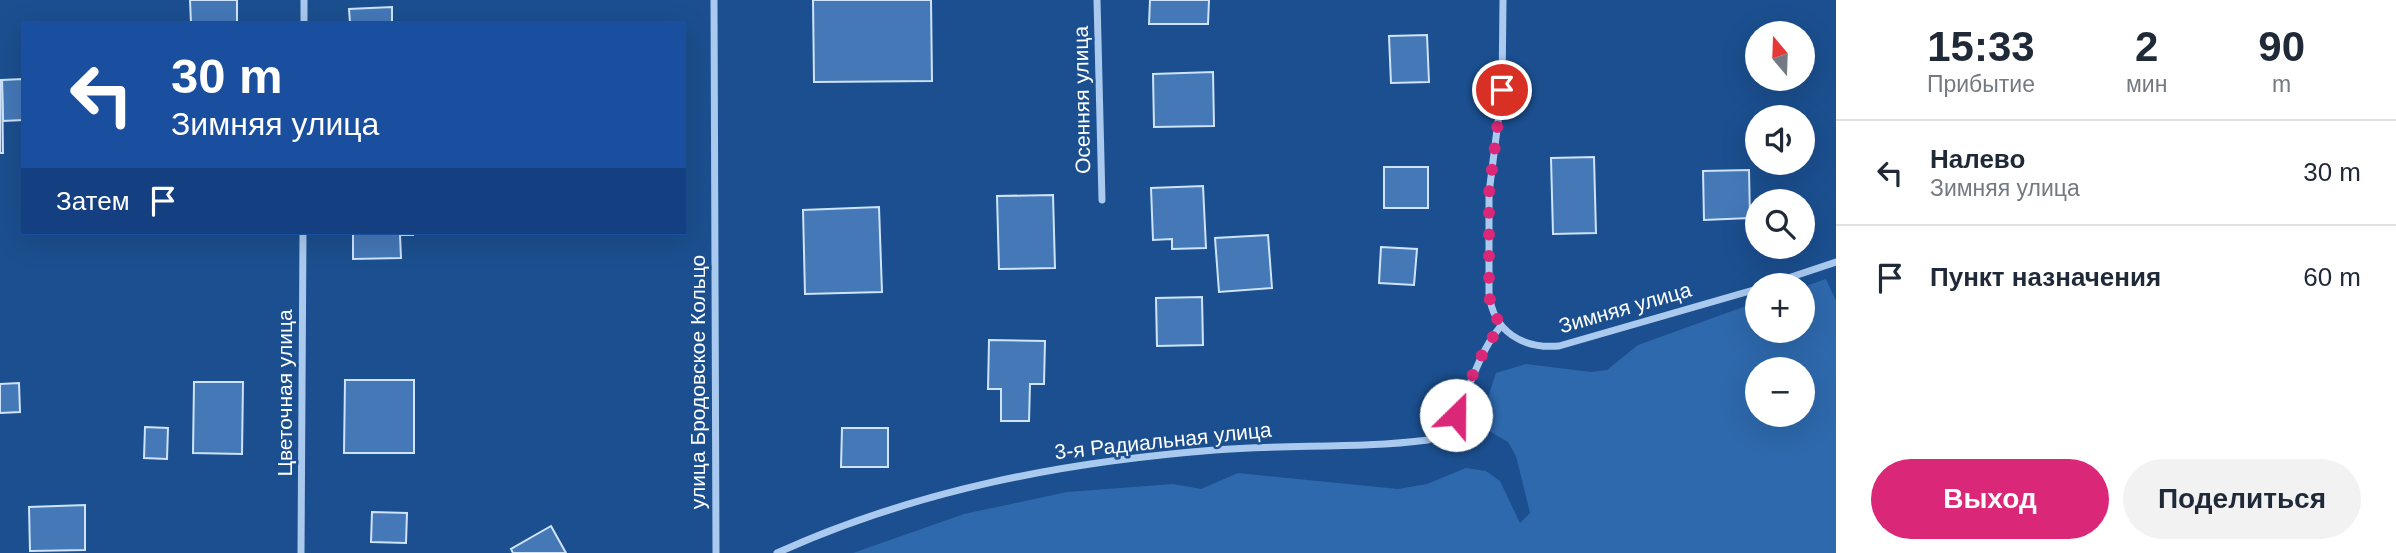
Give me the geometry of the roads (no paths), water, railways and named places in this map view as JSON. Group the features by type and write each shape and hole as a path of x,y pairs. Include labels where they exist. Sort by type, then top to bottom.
{"street":[{"path":"304,0 304,21"},
{"name":"улица Бродовское Кольцо","path":"714,0 716,553"},
{"name":"Осенняя улица","path":"1097,0 1102,200"},
{"path":"1501,326 1491,308 1489,293 1489,193 1502,90 1503,0"},
{"name":"Цветочная улица","path":"301,553 303,235"},
{"path":"1803,273 1836,262"},
{"name":"Зимняя улица","path":"1501,326 1510,335 1532,346 1559,346 1745,292"},
{"name":"3-я Радиальная улица","path":"777,553 833,527 888,508 995,479 1120,460 1216,450 1428,440 1445,429 1456,415 1488,341 1501,326"}]}
